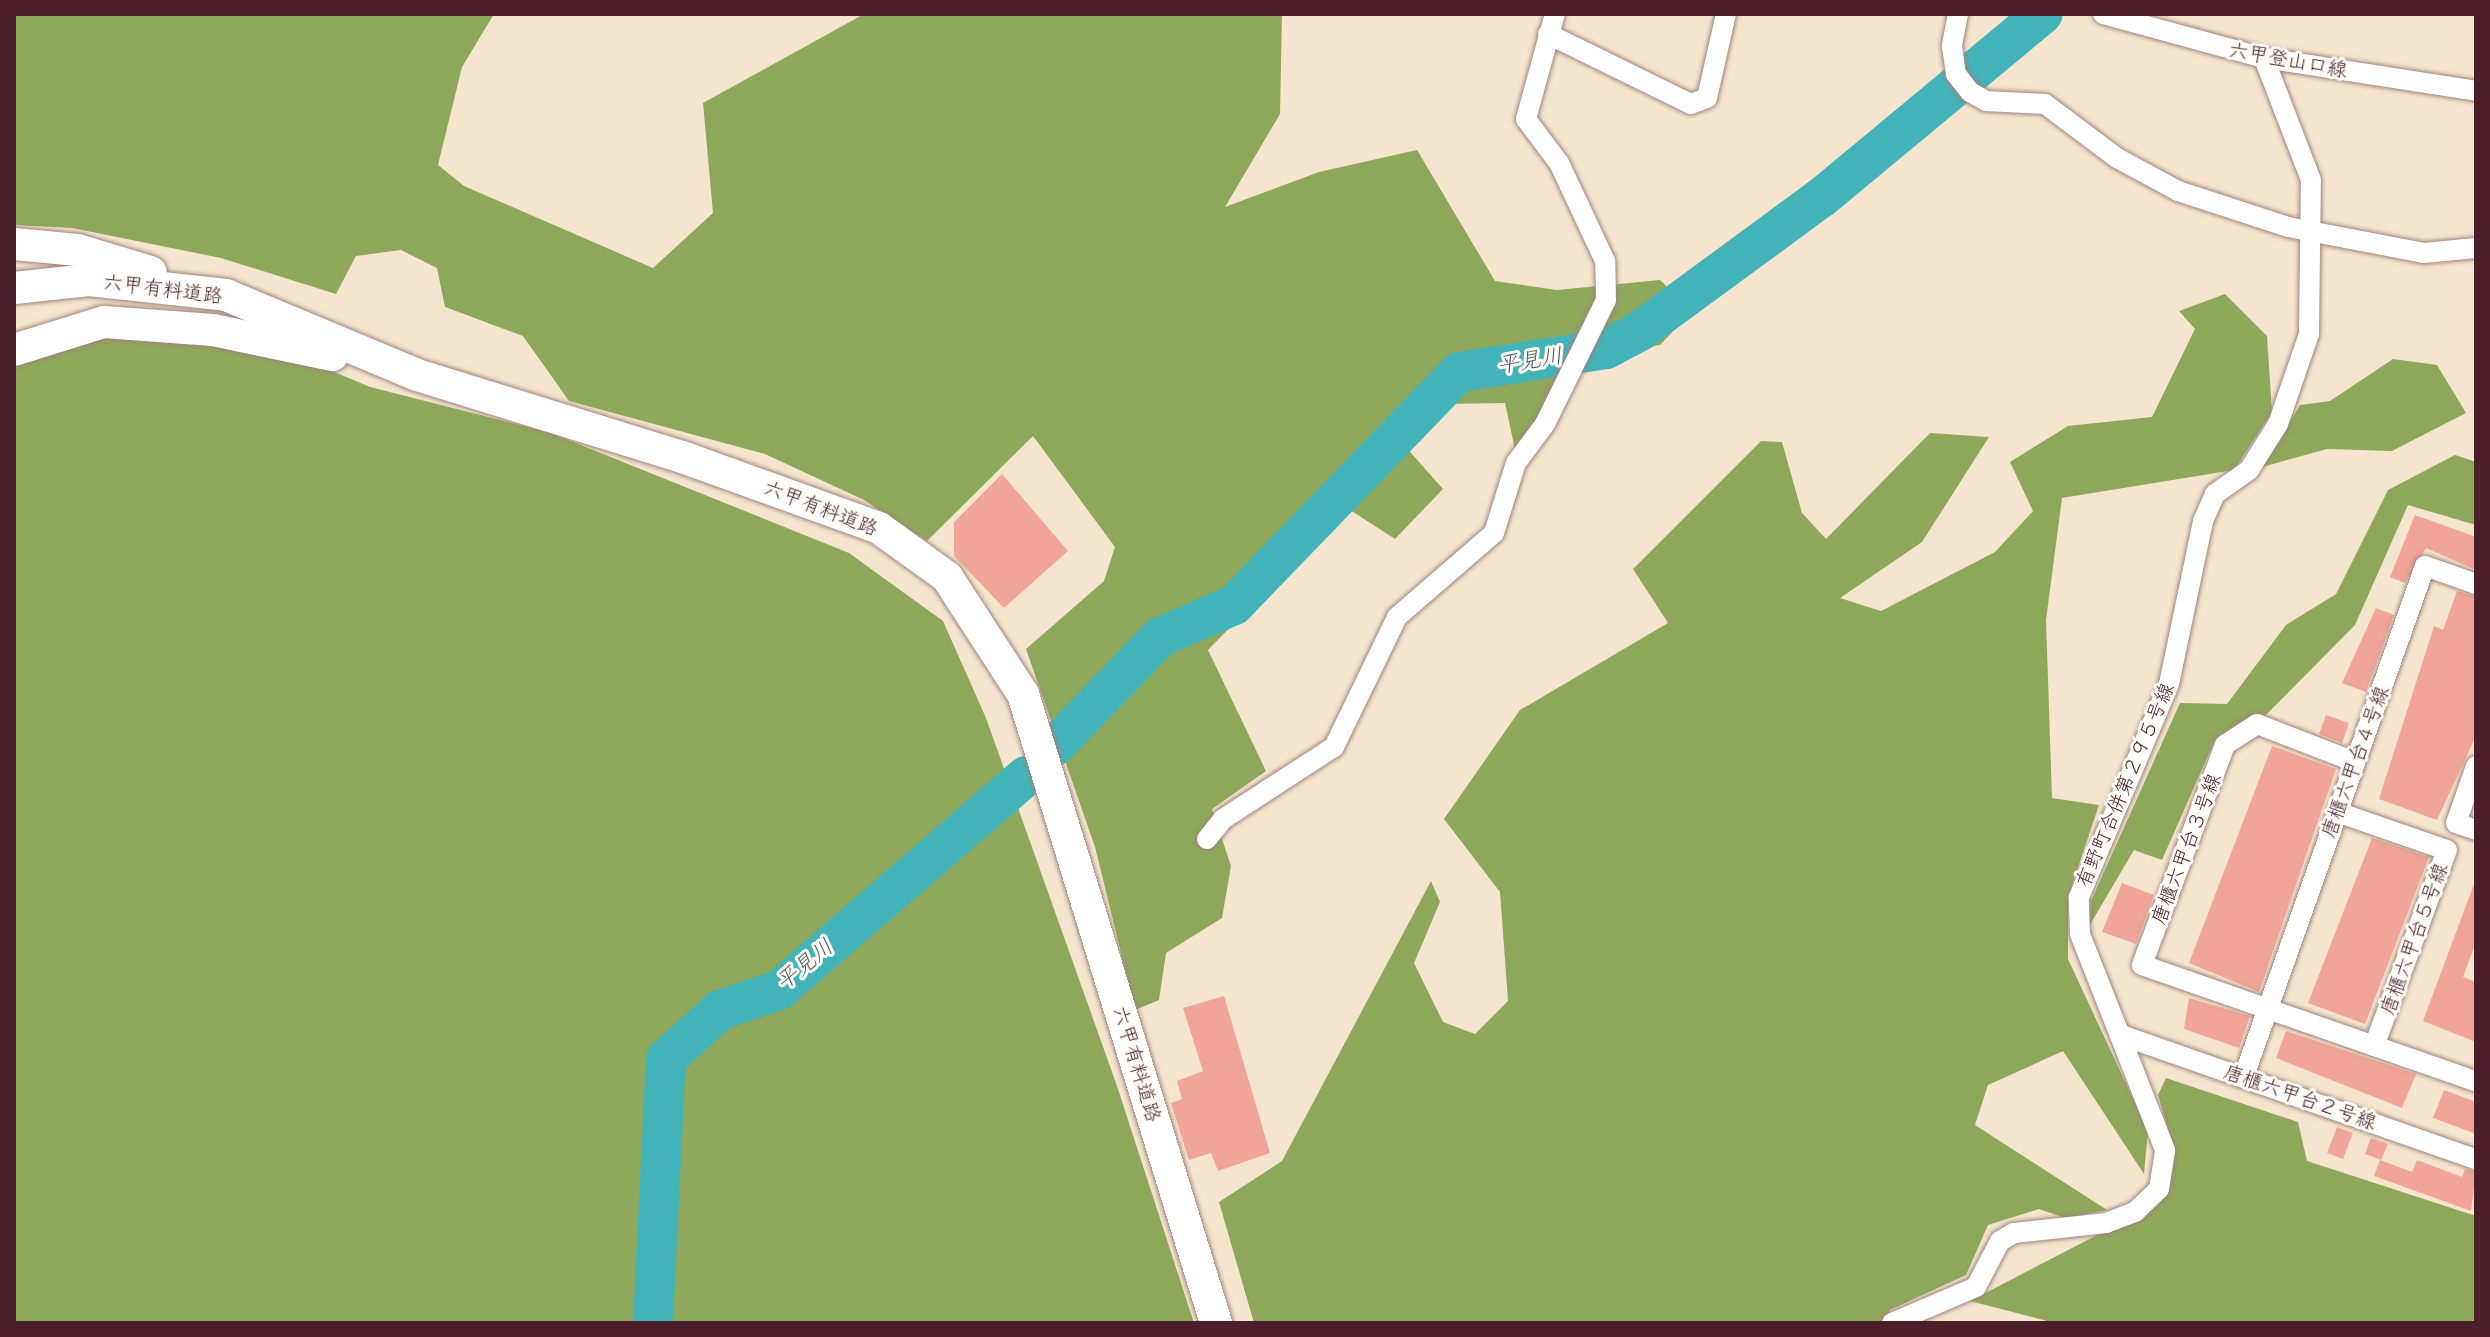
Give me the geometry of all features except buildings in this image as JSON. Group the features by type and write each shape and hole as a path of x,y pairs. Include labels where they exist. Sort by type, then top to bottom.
{"main road":[{"path":"14,244 78,250 226,295"},
{"name":"六甲有料道路","path":"14,288 89,280 226,295 417,375 685,458 879,528 947,577 1023,694 1216,1323"},
{"path":"14,350 104,322 162,323 417,375"}],"street":[{"path":"1207,839 1223,819 1334,747 1397,617 1494,533 1516,463 1580,353 1606,300 1605,261 1559,163 1526,119 1555,14"},
{"path":"1548,34 1691,104 1707,98 1726,14"},
{"path":"1958,14 1956,74 1970,92 2007,105 2033,99 2178,191 2314,230 2424,253 2476,248"},
{"name":"六甲登山口線","path":"2103,14 2264,58 2476,91"},
{"name":"有野町合併第２９５号線","path":"1892,1323 1976,1287 2007,1237 2106,1223 2135,1212 2159,1189 2165,1150 2124,1036 2080,934 2079,897 2169,684 2203,521 2215,494 2249,470 2298,378 2309,334 2314,230 2311,180 2264,58"},
{"name":"唐櫃六甲台４号線","path":"2244,1076 2425,566 2476,584"},
{"name":"唐櫃六甲台３号線","path":"2267,1009 2142,965 2225,745 2257,724 2355,762"},
{"path":"2476,766 2456,823 2476,830"},
{"name":"唐櫃六甲台５号線","path":"2337,812 2447,850 2374,1046"},
{"path":"2267,1009 2476,1081"},
{"name":"唐櫃六甲台２号線","path":"2124,1036 2476,1159"}],"green space":[{"path":"14,14 494,14 462,67 438,165 464,186 653,268 713,213 703,103 864,14 1282,14 1280,114 1225,207 1319,172 1417,150 1495,281 1557,290 1660,280 1692,311 1660,345 1571,360 1516,454 1505,403 1446,404 1404,445 1443,489 1395,539 1347,508 1208,650 1266,771 1212,809 1231,866 1222,918 1166,953 1159,1000 1135,1010 1095,847 1026,649 1104,581 1115,547 1033,436 927,541 864,500 765,454 569,401 523,336 445,307 437,268 401,250 356,256 336,294 221,258 72,228 14,225"},
{"path":"2225,294 2267,336 2272,412 2234,470 2062,498 2046,620 2052,798 2099,805 2068,897 2068,959 2148,1131 2144,1174 2063,1051 1988,1085 1975,1125 2107,1210 2065,1218 2039,1209 1988,1225 1966,1275 1890,1310 1884,1323 1254,1323 1219,1202 1282,1161 1431,881 1440,902 1414,963 1443,1022 1475,1034 1508,1001 1500,892 1444,819 1520,710 1668,623 1633,569 1761,441 1782,442 1802,513 1826,539 1930,433 1989,437 1922,542 1840,598 1881,611 1995,552 2033,511 2010,462 2068,426 2152,417 2195,329 2179,311"},
{"path":"114,328 280,349 370,387 551,433 849,553 943,621 986,718 1117,1086 1194,1323 14,1323 14,360"},
{"path":"2393,359 2437,365 2466,413 2392,451 2327,449 2262,467 2300,405 2330,401"},
{"path":"2455,455 2476,462 2476,525 2408,505 2355,625 2264,717 2215,740 2162,860 2134,850 2088,928 2091,901 2180,703 2227,704 2286,625 2336,594 2388,490"},
{"path":"2166,1078 2298,1122 2307,1161 2476,1216 2476,1323 2055,1323 1970,1301 2128,1219 2168,1182 2169,1132 2158,1095"}],"waterway":[{"name":"平見川","path":"1055,746 1160,637 1234,605 1459,372 1606,349 1641,330 1821,198 2043,14"},
{"name":"平見川","path":"653,1323 666,1059 720,1010 779,990 1026,776"}]}
